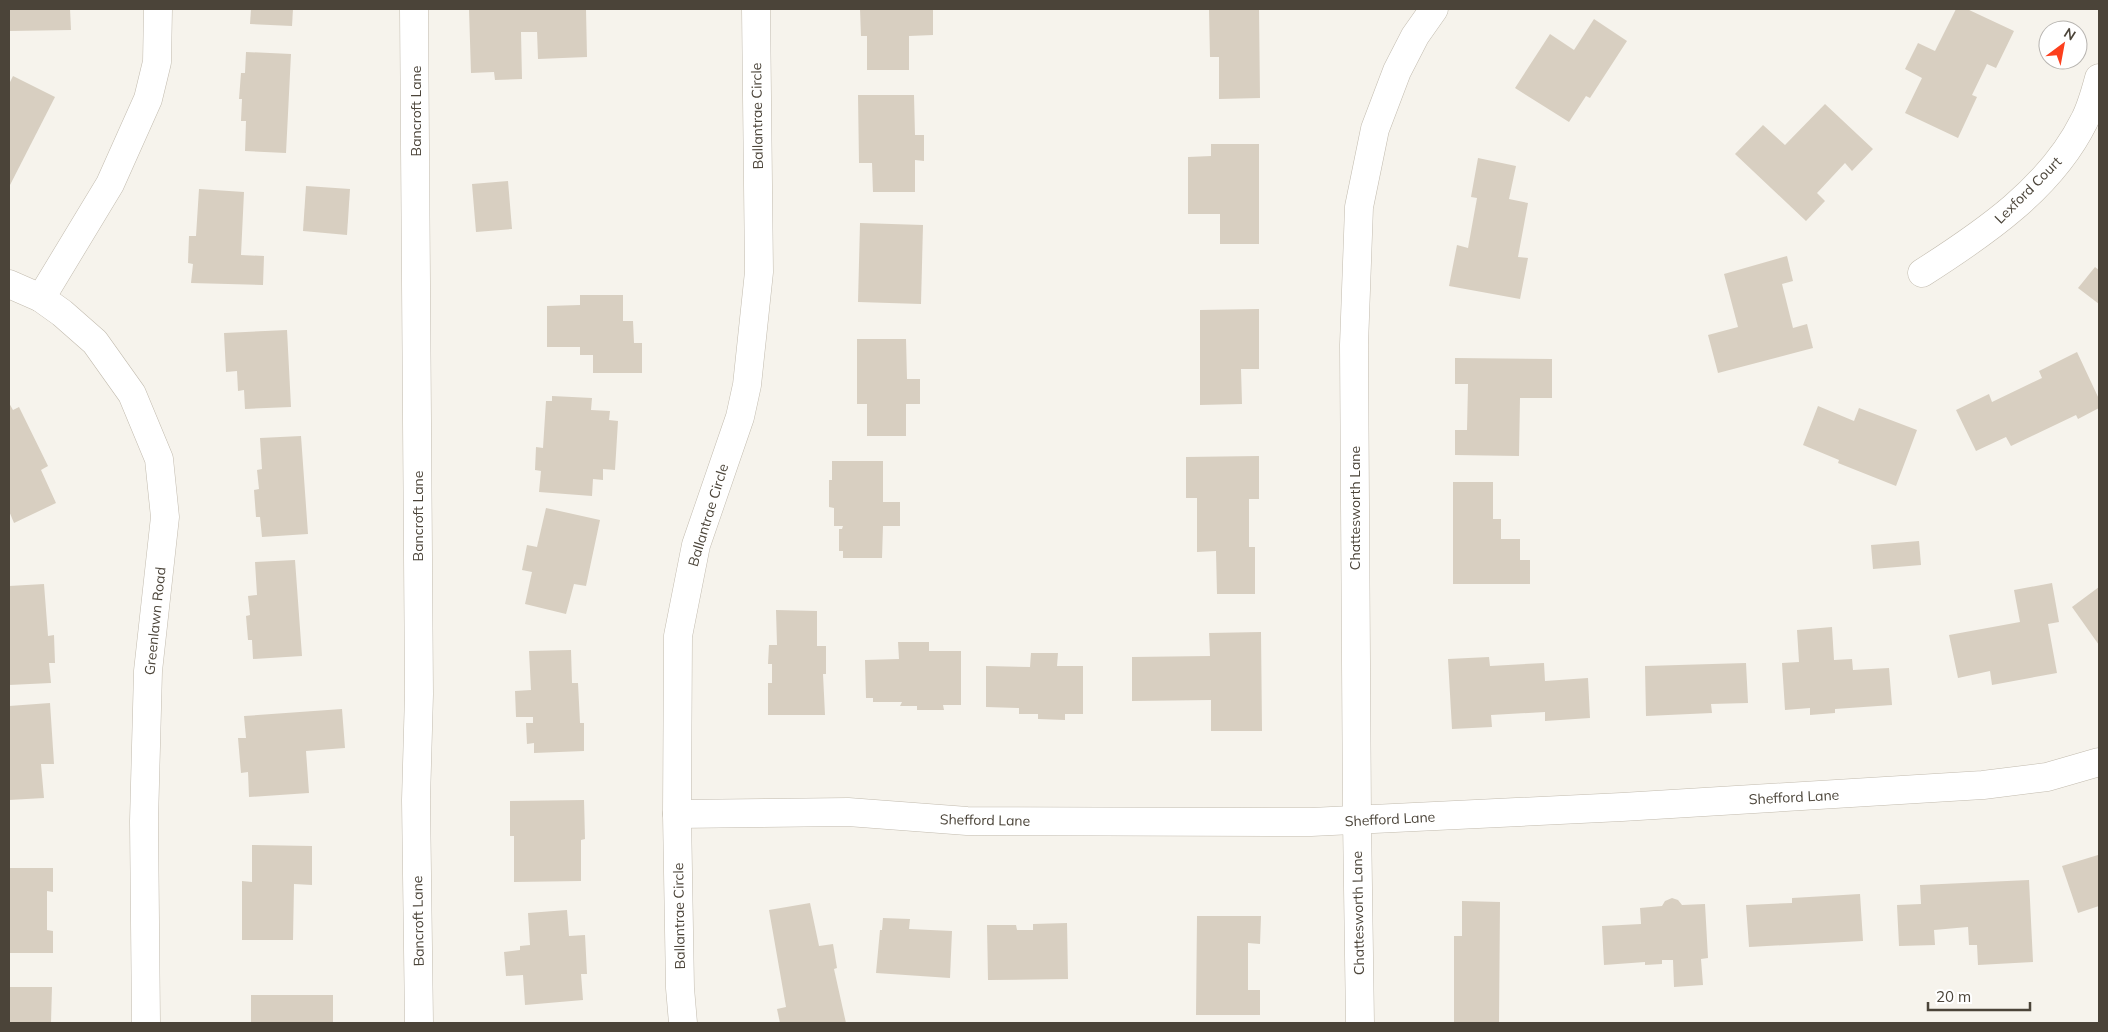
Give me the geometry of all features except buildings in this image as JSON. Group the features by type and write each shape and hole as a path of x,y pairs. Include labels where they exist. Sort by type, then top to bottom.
{"street":[{"path":"41,298 110,184 148,99 157,62 158,9"},
{"name":"Bancroft Lane","path":"414,9 419,694 416,800 419,1023"},
{"name":"Ballantrae Circle","path":"683,1023 680,988 677,814 678,636 696,545 740,417 745,393 759,272 756,9"},
{"name":"Chattesworth Lane","path":"1360,1023 1354,345 1358,208 1375,129 1394,80 1415,36 1434,9"},
{"name":"Lexford Court","path":"1922,273 1975,239 2010,211 2057,164 2084,122 2099,78"},
{"name":"Greenlawn Road","path":"9,284 41,298 62,313 95,342 132,394 159,459 165,517 148,670 144,821 146,1023"},
{"name":"Shefford Lane","path":"677,814 848,812 967,821 1311,822 1983,785 2047,777 2099,762"}]}
